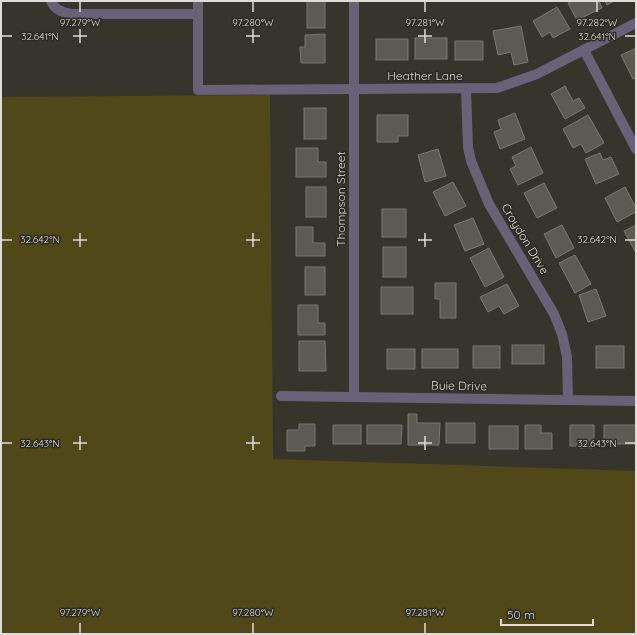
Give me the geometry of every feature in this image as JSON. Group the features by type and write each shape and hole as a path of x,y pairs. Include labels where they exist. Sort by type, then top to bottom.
{"street":[{"path":"51,1 53,5 61,11 71,14 198,14 198,1"},
{"name":"Thompson Street","path":"354,1 354,397"},
{"name":"Heather Lane","path":"198,14 198,90 498,88 537,74 636,23"},
{"path":"584,50 636,149"},
{"name":"Croydon Drive","path":"466,89 468,147 471,161 489,204 554,314 562,334 566,357 568,400"},
{"name":"Buie Drive","path":"281,396 636,401"}],"shaded area":[{"path":"270,95 273,459 636,471 636,634 1,634 1,97"}],"building":[{"path":"307,1 325,1 325,28 307,28"},
{"path":"572,1 599,1 602,8 577,20 568,3"},
{"path":"605,1 614,1 607,5"},
{"path":"557,7 570,29 553,38 550,32 542,37 533,21"},
{"path":"521,26 528,62 514,65 511,52 498,55 493,31"},
{"path":"325,34 325,63 301,63 300,47 305,47 305,35"},
{"path":"415,38 447,38 447,59 415,59"},
{"path":"376,39 408,39 408,60 376,60"},
{"path":"455,41 483,41 483,60 455,60"},
{"path":"636,48 636,78 633,79 621,55"},
{"path":"565,86 573,101 579,98 585,108 565,119 551,94"},
{"path":"304,108 326,108 326,139 304,139"},
{"path":"515,113 525,139 500,149 494,132 501,129 498,120"},
{"path":"377,115 408,115 408,136 398,136 398,142 377,142"},
{"path":"588,115 604,143 586,153 581,144 573,148 563,129"},
{"path":"531,147 543,173 518,185 510,169 516,166 512,157"},
{"path":"296,148 318,148 318,162 326,162 326,177 296,177"},
{"path":"438,149 446,176 425,182 418,155"},
{"path":"600,153 603,160 611,157 619,174 596,184 585,159"},
{"path":"453,182 466,206 445,216 433,192"},
{"path":"544,183 557,208 537,218 524,193"},
{"path":"306,187 326,187 326,217 306,217"},
{"path":"625,187 636,208 636,212 617,222 605,198"},
{"path":"382,209 406,209 406,237 382,237"},
{"path":"473,218 484,244 465,251 454,225"},
{"path":"562,225 574,248 556,258 544,234"},
{"path":"636,225 636,253 624,231"},
{"path":"296,227 313,227 313,243 325,243 325,256 296,256"},
{"path":"383,247 406,247 406,277 383,277"},
{"path":"489,248 504,277 485,287 470,258"},
{"path":"575,255 591,284 575,293 559,263"},
{"path":"305,267 325,267 325,295 305,295"},
{"path":"435,283 456,283 456,318 440,318 440,299 435,299"},
{"path":"507,284 519,306 504,314 499,306 488,312 480,297"},
{"path":"381,287 413,287 413,314 381,314"},
{"path":"596,289 606,316 588,322 579,295"},
{"path":"298,305 318,305 318,323 325,323 325,335 298,335"},
{"path":"299,341 325,341 326,371 299,371"},
{"path":"512,345 544,345 544,364 512,364"},
{"path":"473,346 500,346 500,368 473,368"},
{"path":"596,346 624,346 624,368 596,368"},
{"path":"387,349 415,349 415,369 387,369"},
{"path":"422,349 458,349 458,368 422,368"},
{"path":"408,414 417,414 417,423 440,423 439,445 408,445"},
{"path":"446,423 475,423 475,443 446,443"},
{"path":"299,424 315,424 315,446 305,446 305,451 287,451 287,430 299,430"},
{"path":"333,425 361,425 361,444 333,444"},
{"path":"367,425 402,425 401,444 367,444"},
{"path":"525,425 541,425 541,433 552,433 552,449 525,449"},
{"path":"570,425 594,425 594,448 570,446"},
{"path":"604,425 636,425 636,444 604,444"},
{"path":"489,426 518,426 518,449 489,449"}]}
